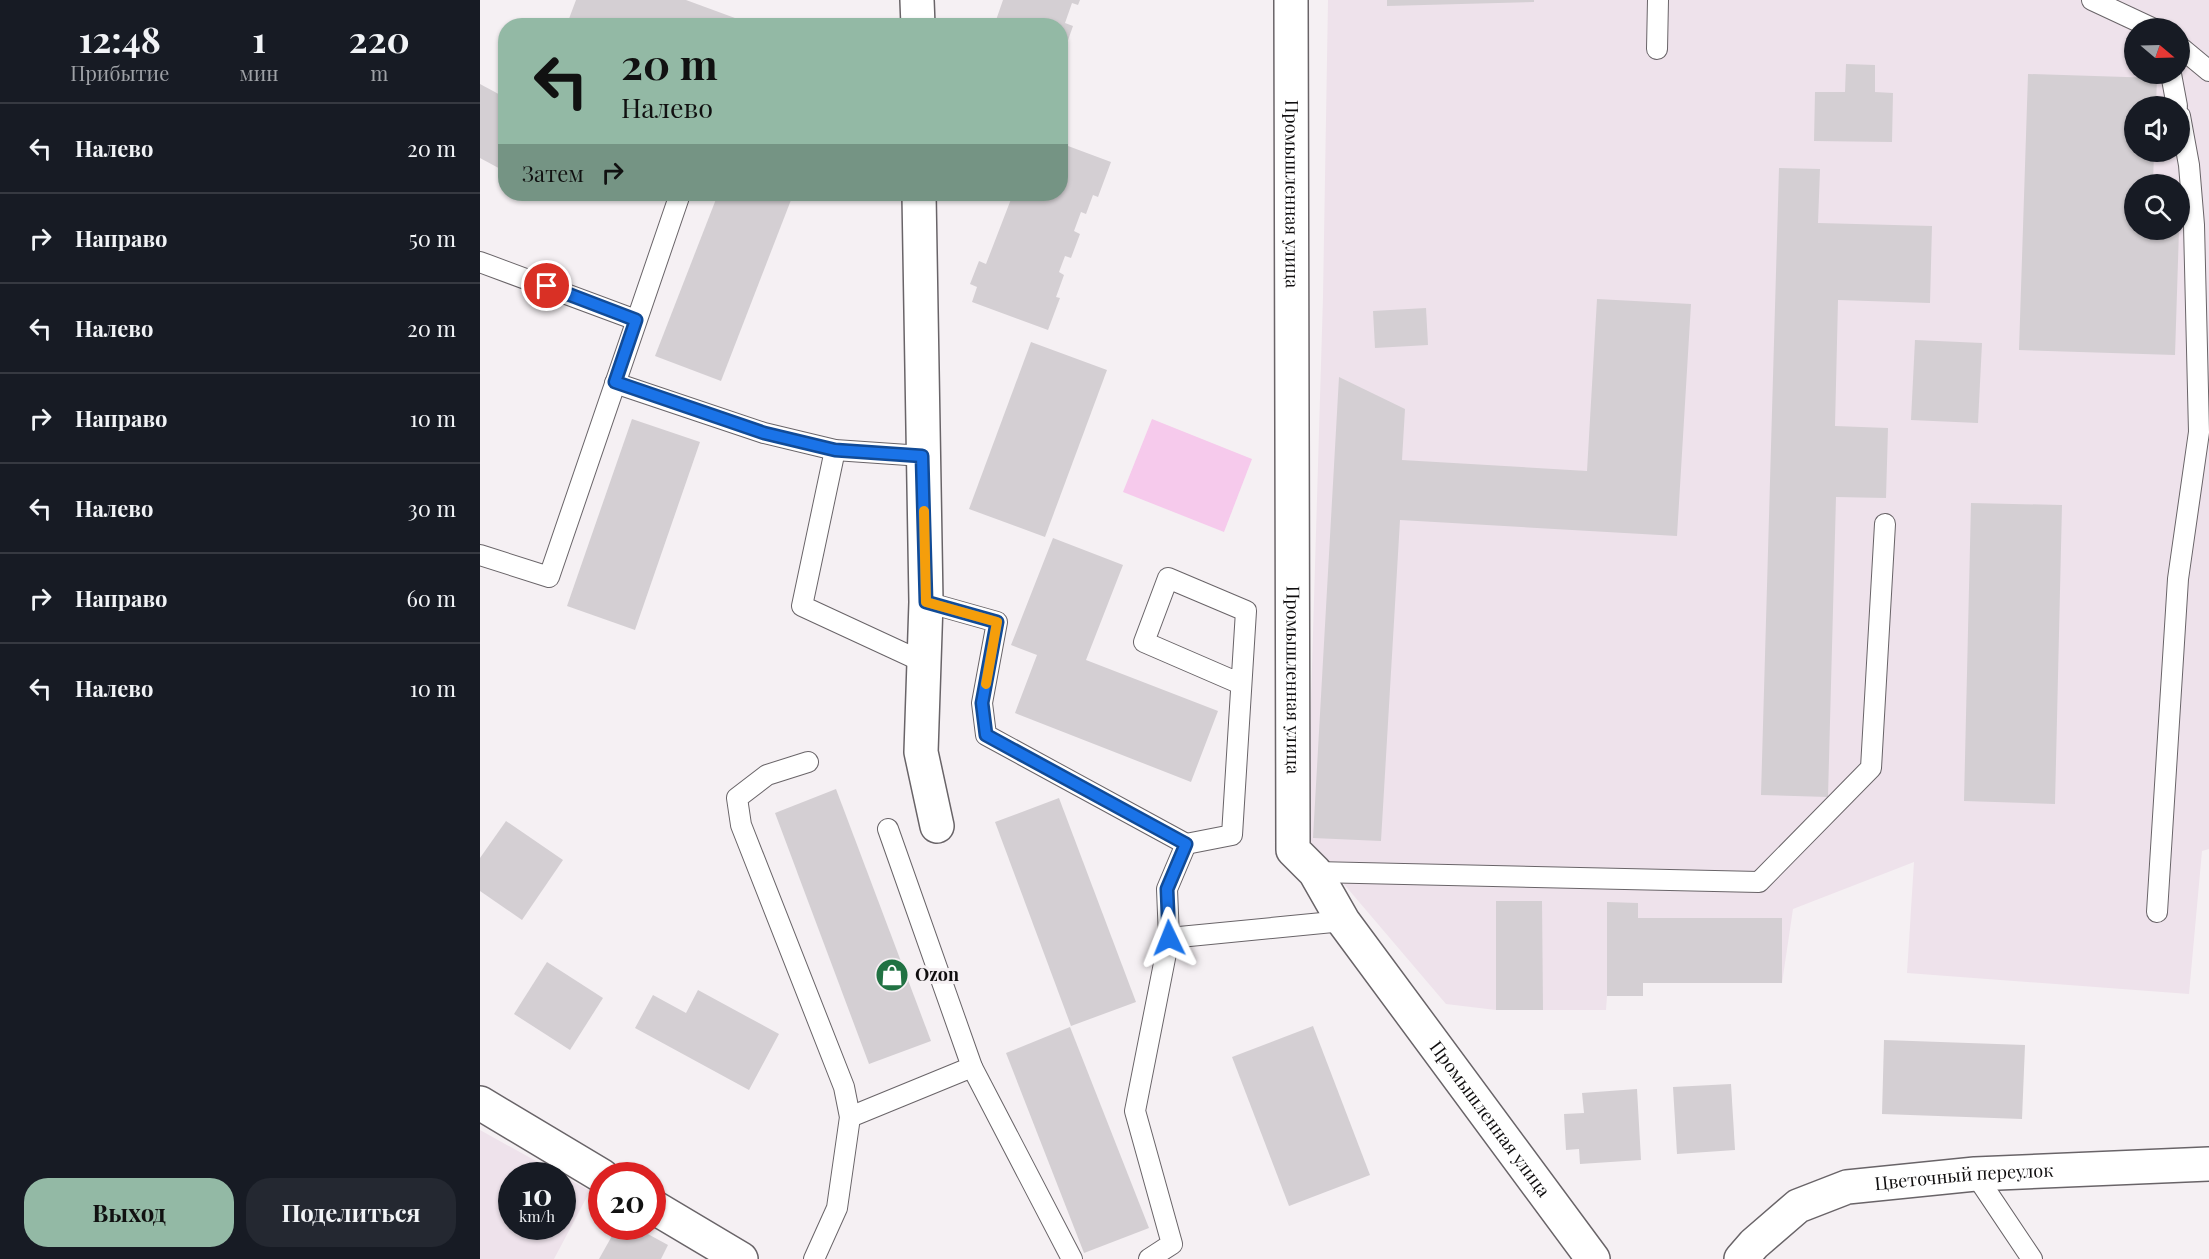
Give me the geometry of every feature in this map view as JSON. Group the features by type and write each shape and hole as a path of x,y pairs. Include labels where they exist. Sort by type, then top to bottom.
{"street":[{"path":"917,0 918,18"},
{"name":"Промышленная улица","path":"1291,0 1293,850 1316,872 1343,921 1593,1259"},
{"path":"920,201 922,456 926,602 921,752 936,826"},
{"path":"480,1103 588,1168"},
{"name":"Цветочный переулок","path":"1742,1259 1754,1244 1798,1206 1847,1187 1975,1174 2209,1164"},
{"path":"666,1214 741,1259"}],"lane":[{"path":"1658,0 1658,49"},
{"path":"2092,0 2131,18"},
{"path":"2190,55 2209,71"},
{"path":"2157,912 2178,579 2199,432 2194,225 2188,162"},
{"path":"480,555 549,577 678,201"},
{"path":"480,262 636,320"},
{"path":"615,382 764,433 835,450 922,456"},
{"path":"835,450 802,606 923,662"},
{"path":"1316,872 1759,882 1871,768 1886,524"},
{"path":"926,602 997,622 982,703 986,735 1186,844 1232,836 1246,611 1168,578 1144,642 1241,684"},
{"path":"808,762 767,775 737,798 741,825 844,1088 850,1117 837,1208 814,1259"},
{"path":"888,829 972,1067 1072,1259"},
{"path":"1149,1259 1172,1244 1135,1111 1169,938 1167,889 1186,844"},
{"path":"1169,938 1343,921"},
{"path":"850,1117 972,1067"},
{"path":"1975,1174 2032,1259"}],"shaded area":[{"path":"1328,0 2209,0 2209,849 2202,851 2189,994 1907,973 1914,862 1793,909 1782,983 1643,983 1643,996 1607,996 1606,1010 1496,1010 1446,1004 1314,849 1307,835 1323,297"},
{"path":"1152,419 1252,459 1224,532 1123,492"},
{"path":"480,1130 538,1162 498,1162 498,1240 564,1240 554,1259 480,1259"},
{"path":"576,1183 588,1190 588,1195 576,1217"}],"building":[{"path":"576,0 686,0 735,18 569,18"},
{"path":"1003,0 1080,0 1078,5 1072,3 1067,18 997,18"},
{"path":"1387,0 1534,0 1534,2 1387,6"},
{"path":"1068,24 1073,26 1068,40"},
{"path":"1846,64 1875,65 1875,92 1893,93 1892,142 1814,141 1815,92 1845,92"},
{"path":"2028,74 2124,77 2124,84 2157,84 2156,96 2124,96 2124,162 2154,162 2153,174 2124,174 2124,240 2179,240 2175,355 2019,350"},
{"path":"480,84 498,94 498,168 480,158"},
{"path":"1068,146 1111,162 1098,197 1093,195 1086,214 1081,212 1074,231 1080,234 1071,258 1065,256 1059,272 1064,275 1056,297 1060,298 1048,330 972,302 977,287 970,284 979,261 986,264 1010,201 1068,201"},
{"path":"1779,168 1820,169 1818,223 1932,226 1930,303 1838,300 1835,426 1888,428 1886,498 1836,497 1828,797 1761,795"},
{"path":"715,201 791,201 721,381 655,356"},
{"path":"1597,299 1691,304 1677,536 1400,520 1381,841 1313,838 1339,377 1405,409 1402,460 1587,471"},
{"path":"1426,308 1428,345 1375,348 1373,311"},
{"path":"1915,340 1982,343 1978,423 1911,420"},
{"path":"1031,342 1107,370 1045,537 969,509"},
{"path":"632,419 700,442 635,630 567,606"},
{"path":"1971,503 2062,505 2055,804 1964,801"},
{"path":"1053,538 1123,565 1086,660 1218,711 1191,782 1015,713 1037,655 1011,645"},
{"path":"836,789 931,1041 869,1064 775,813"},
{"path":"1059,798 1136,1002 1071,1026 995,822"},
{"path":"506,821 563,860 522,920 480,891 480,858"},
{"path":"1496,901 1542,901 1543,1010 1496,1010"},
{"path":"1607,902 1638,903 1638,918 1782,918 1782,983 1643,983 1643,996 1607,996"},
{"path":"547,962 603,998 570,1050 514,1014"},
{"path":"698,990 779,1034 749,1090 635,1028 653,995 686,1013"},
{"path":"1313,1026 1370,1175 1289,1206 1232,1057"},
{"path":"1070,1027 1149,1228 1084,1253 1006,1053"},
{"path":"1884,1040 2025,1045 2022,1119 1882,1114"},
{"path":"1731,1084 1735,1150 1677,1154 1673,1087"},
{"path":"1637,1089 1641,1160 1580,1164 1579,1149 1566,1150 1564,1114 1584,1113 1582,1093"},
{"path":"610,1240 659,1240 668,1245 661,1259 599,1259"}],"slow traffic":[{"path":"924,511 926,602 997,622 986,684"}],"place":[{"name":"Ozon","path":"892,975"}],"route":[{"path":"547,286 636,320 615,382 764,433 835,450 922,456 926,602 997,622 982,703 986,735 1186,844 1167,889 1169,938"}]}
